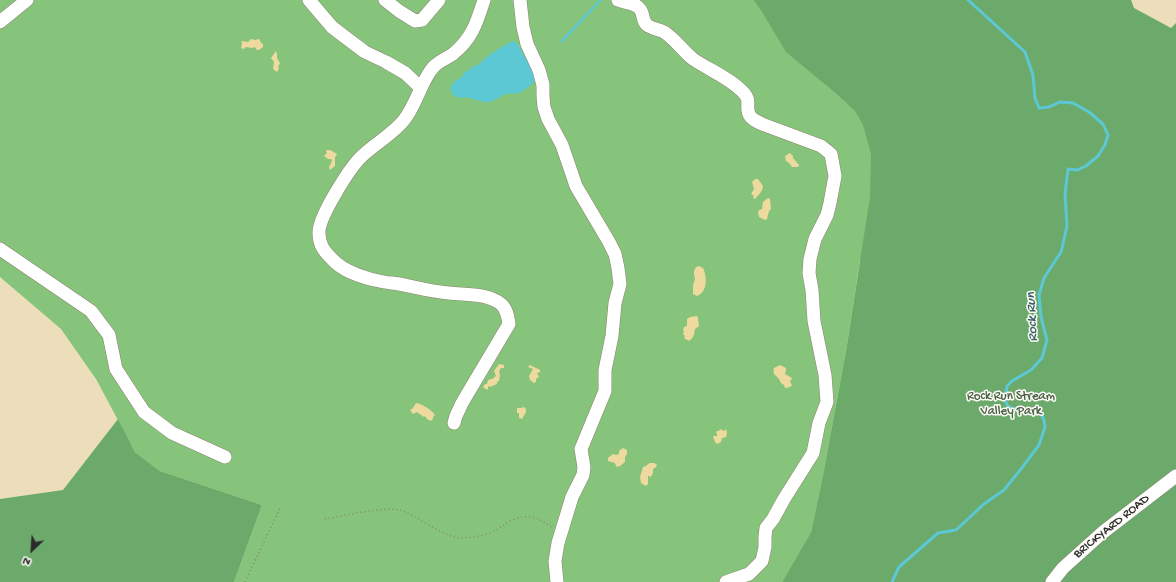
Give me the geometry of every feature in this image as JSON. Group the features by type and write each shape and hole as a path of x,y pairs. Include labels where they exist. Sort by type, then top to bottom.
{"street":[{"path":"309,0 332,27 344,37 365,52 386,62 405,74 421,88"},
{"path":"385,0 415,21 422,20 439,0"},
{"path":"454,423 462,403 509,324 508,315 503,305 492,299 465,294 434,291 365,277 333,262 321,247 318,232 324,214 344,179 360,158 393,132 404,120 431,69 459,49 468,38 476,23 484,0"},
{"path":"520,0 523,28 527,44 539,70 543,84 544,107 548,119 562,145 576,186 615,254 620,284 615,303 612,336 605,370 606,391 581,449 584,467 583,475 572,497 562,530 555,561 556,582"},
{"path":"618,0 637,6 641,10 644,22 649,26 663,32 688,55 740,89 746,95 748,100 748,112 751,117 762,124 821,146 831,154 834,165 835,176 830,203 827,214 815,239 810,259 809,273 812,290 814,321 826,374 827,402 819,423 813,453 766,528 765,547 762,561 749,574 726,582"},
{"path":"0,22 25,1"},
{"path":"0,249 91,311 109,335 116,369 144,412 172,433 224,457"},
{"name":"BRICKYARD ROAD","path":"1052,582 1063,568 1102,533 1176,476"}],"path":[{"path":"245,582 282,506"},
{"path":"325,519 370,511 396,509 404,511 438,530 460,538 484,534 496,530 513,520 530,516 539,519 557,531 562,530"}],"green space":[{"path":"0,0 753,0 827,86 848,105 1035,0 875,437 860,260 846,351 811,532 782,582 234,582 262,505 160,471 135,452 96,379 61,329 0,277"},
{"name":"Rock Run Stream Valley Park","path":"753,0 1131,0 1134,8 1171,28 1176,23 1176,582 782,582 811,532 823,475 846,351 870,197 871,154 863,125 855,111 786,52 761,10"},
{"path":"118,419 135,452 160,471 262,505 234,582 0,582 0,499 63,490"}],"sand":[{"path":"251,39 259,39 263,44 263,47 259,50 255,47 246,47 244,49 241,48 241,41 248,42"},
{"path":"276,51 277,58 280,63 277,72 273,69 274,62 271,58"},
{"path":"327,150 337,154 335,157 335,166 330,170 329,167 332,161 324,156 327,153"},
{"path":"790,153 799,165 798,167 792,167 786,161 785,156"},
{"path":"755,179 758,179 763,186 761,192 755,199 751,194 754,189 752,182"},
{"path":"768,198 770,199 771,209 767,219 765,220 759,217 758,212 762,209 763,202"},
{"path":"699,266 703,268 706,284 701,294 697,296 693,294 693,285 695,279 694,271 696,267"},
{"path":"697,316 699,326 695,329 693,337 689,341 684,338 685,336 683,334 683,330 684,327 687,326 687,319"},
{"path":"499,364 504,365 504,368 501,368 499,372 499,381 497,384 490,387 488,386 488,390 484,388 483,387 487,384 488,380 496,376 494,371"},
{"path":"530,365 540,370 540,372 537,373 539,377 534,383 530,380 529,376 533,369 528,367"},
{"path":"780,365 786,368 785,374 792,378 790,382 792,385 790,387 785,388 774,374 774,368"},
{"path":"416,403 434,413 435,415 431,421 417,412 413,414 410,410"},
{"path":"524,407 526,412 522,419 519,418 517,408"},
{"path":"720,429 724,431 726,429 727,433 726,437 722,438 721,442 717,444 713,436 717,436 716,432"},
{"path":"623,448 627,450 625,462 617,467 615,463 608,461 608,458 613,454 619,454 619,451"},
{"path":"650,463 657,465 653,469 651,477 648,476 648,484 646,486 641,483 640,477 643,467"}],"water":[{"path":"599,0 602,0 562,43 560,41"},
{"path":"513,41 517,43 534,73 535,80 531,85 519,93 506,94 489,102 463,97 458,98 452,94 450,88 456,80 461,78 464,73 476,65 479,65 490,55"}],"waterway":[{"name":"Rock Run","path":"892,582 899,567 938,533 956,530 984,504 1004,490 1039,445 1045,427 1044,420 1040,412 1026,409 1012,409 1007,405 1005,399 1007,386 1012,381 1031,370 1042,358 1047,340 1041,317 1039,295 1044,278 1061,252 1067,226 1065,194 1068,169 1077,170 1086,166 1098,156 1105,145 1108,135 1103,124 1089,112 1073,103 1060,102 1049,107 1039,108 1035,98 1033,75 1025,52 968,0"}]}
